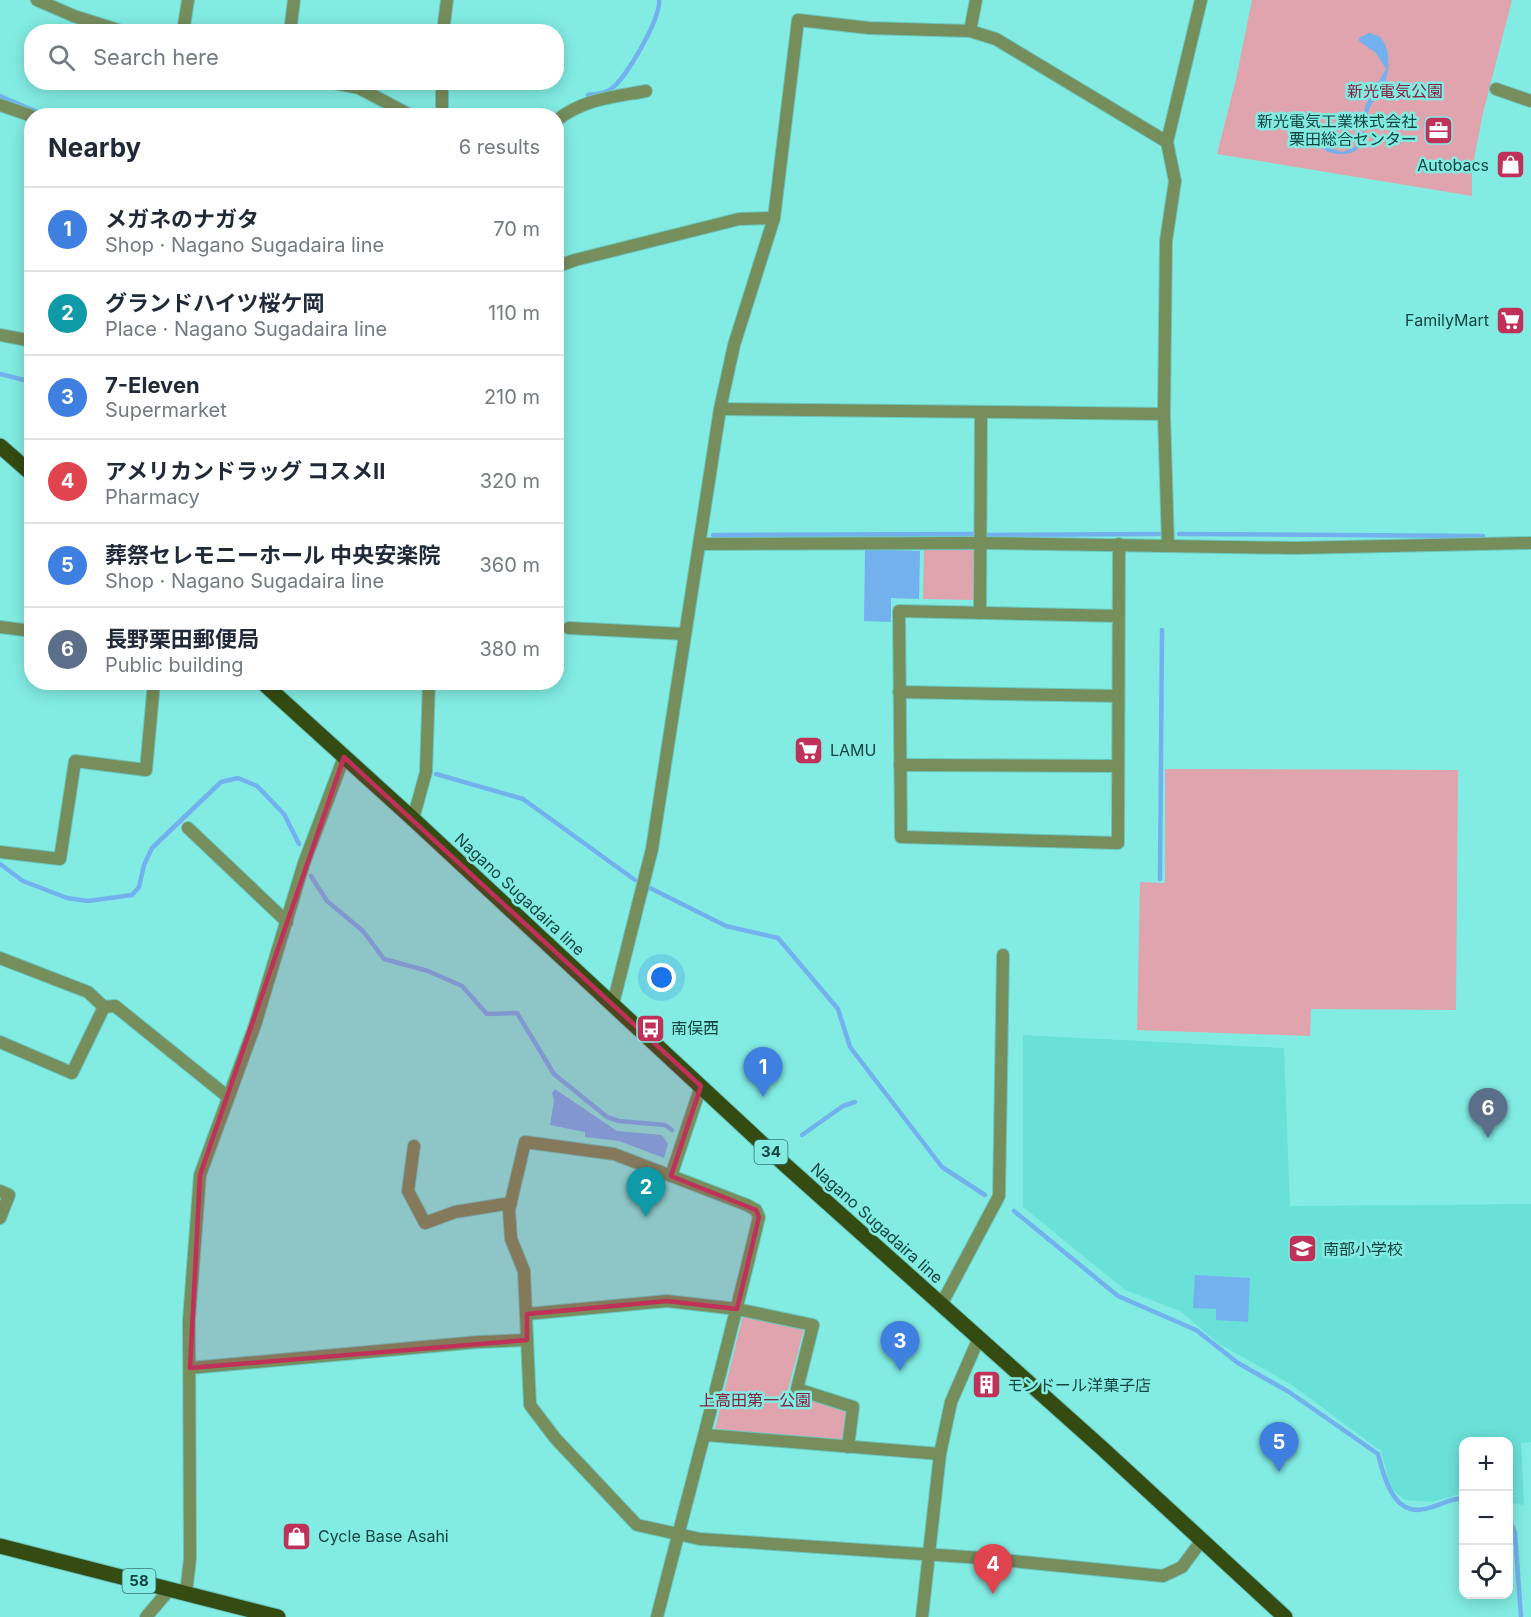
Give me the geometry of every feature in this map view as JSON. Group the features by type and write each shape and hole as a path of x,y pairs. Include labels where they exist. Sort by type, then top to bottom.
{"main road":[{"path":"0,446 24,467"},
{"name":"Nagano Sugadaira line","path":"271,690 978,1340 1285,1617"},
{"name":"58","path":"0,1546 278,1617"}],"street":[{"path":"37,0 98,24"},
{"path":"184,24 188,0"},
{"path":"291,24 294,0"},
{"path":"444,24 447,0"},
{"path":"970,31 976,0"},
{"path":"1168,544 1164,414 1166,241 1175,181 1167,142 1201,0"},
{"path":"613,1004 652,849 720,409 734,345 774,218 798,20 869,28 970,31 996,39 1167,142"},
{"path":"1496,89 1531,101"},
{"path":"364,90 397,108"},
{"path":"442,90 442,108"},
{"path":"564,114 587,102 646,91"},
{"path":"0,105 24,113"},
{"path":"564,264 739,219 774,218"},
{"path":"0,334 24,339"},
{"path":"720,409 1164,414"},
{"path":"980,613 981,412"},
{"path":"700,544 1168,544 1295,548 1531,543"},
{"path":"1118,616 899,611 902,837 1118,843 1119,544"},
{"path":"0,627 24,630"},
{"path":"568,628 685,634"},
{"path":"0,852 60,859 75,761 146,770 153,690"},
{"path":"413,819 426,772 429,690"},
{"path":"899,692 1118,696"},
{"path":"186,1593 190,1559 189,1320 200,1175 255,1025 304,863 344,757"},
{"path":"900,765 1118,766"},
{"path":"188,828 287,922"},
{"path":"940,1305 999,1196 1003,956"},
{"path":"0,957 88,992 104,1006 115,1006 228,1097"},
{"path":"0,1042 72,1073 104,1006"},
{"path":"671,1176 701,1086"},
{"path":"657,1617 678,1534 706,1435 759,1217 756,1210 614,1154 525,1142 511,1203 511,1239 524,1271 530,1405 555,1438 637,1525 678,1534 700,1539 982,1558 1163,1576 1182,1567 1202,1540"},
{"path":"414,1146 408,1191 424,1223 455,1212 511,1203"},
{"path":"0,1191 9,1195 0,1218"},
{"path":"527,1314 667,1301 737,1309 813,1325 797,1389 853,1407 848,1447"},
{"path":"190,1368 527,1340"},
{"path":"922,1617 940,1454 951,1402 978,1340"},
{"path":"706,1435 940,1454"},
{"path":"146,1617 170,1589"}],"highlighted area":[{"path":"344,757 701,1086 671,1176 756,1210 759,1217 737,1309 667,1301 527,1314 527,1340 190,1368 200,1175"}],"shaded area":[{"path":"1369,33 1379,36 1383,41 1388,54 1388,68 1383,88 1368,112 1362,141 1365,106 1386,69 1376,53 1359,41 1359,38"},
{"path":"1362,141 1355,151 1348,154 1331,153 1322,146 1343,152"},
{"path":"865,549 920,551 919,599 891,598 891,622 864,621"},
{"name":"南部小学校","path":"1023,1035 1284,1048 1290,1206 1531,1204 1531,1442 1521,1443 1524,1505 1513,1503 1513,1437 1459,1437 1459,1494 1432,1502 1405,1500 1391,1489 1381,1451 1292,1385 1218,1343 1180,1311 1125,1290 1023,1207"},
{"path":"555,1089 617,1131 662,1135 668,1144 664,1158 619,1141 585,1137 585,1132 550,1125 554,1100 552,1093"},
{"path":"1195,1275 1250,1278 1248,1322 1216,1320 1216,1309 1193,1308"}],"green space":[{"name":"新光電気公園","path":"1252,0 1512,0 1483,113 1472,169 1472,196 1217,154 1236,79"},
{"path":"924,549 974,550 974,600 923,599"},
{"path":"1165,769 1458,770 1456,1010 1311,1009 1310,1036 1137,1030 1140,882 1165,883"},
{"name":"上高田第一公園","path":"743,1315 804,1329 787,1393 846,1409 842,1442 715,1429"}],"waterway":[{"path":"588,95 608,91 625,73 649,33 659,0"},
{"path":"0,96 28,108"},
{"path":"0,374 24,380"},
{"path":"713,535 974,534"},
{"path":"987,535 1159,534"},
{"path":"1179,534 1483,536"},
{"path":"1160,879 1162,630"},
{"path":"436,774 523,799 635,880"},
{"path":"0,864 23,881 67,898 88,901 132,895 139,887 144,865 152,848 221,782 238,778 257,786 284,814 299,844"},
{"path":"311,876 327,901 363,931 384,959 428,971 462,986 487,1014 517,1013 554,1074 607,1117 619,1121 665,1125 672,1130"},
{"path":"648,887 726,926 778,938 838,1009 850,1047 942,1167 985,1195"},
{"path":"802,1135 843,1106 855,1102"},
{"path":"1014,1211 1118,1296 1196,1330 1238,1363 1289,1392 1378,1454 1388,1486 1400,1504 1419,1510 1459,1499"},
{"path":"1513,1528 1521,1617"}],"place":[{"name":"新光電気工業株式会社 栗田総合センター","path":"1438,130"},
{"name":"Autobacs","path":"1510,165"},
{"name":"FamilyMart","path":"1510,320"},
{"name":"LAMU","path":"809,750"},
{"name":"南俣西","path":"650,1028"},
{"name":"メガネのナガタ","path":"763,1097"},
{"name":"長野栗田郵便局","path":"1488,1138"},
{"name":"グランドハイツ桜ケ岡","path":"646,1217"},
{"name":"南部小学校","path":"1302,1249"},
{"name":"7-Eleven","path":"900,1371"},
{"name":"モンドール洋菓子店","path":"986,1385"},
{"name":"葬祭セレモニーホール 中央安楽院","path":"1279,1472"},
{"name":"Cycle Base Asahi","path":"297,1536"},
{"name":"アメリカンドラッグ コスメII","path":"993,1594"}]}
